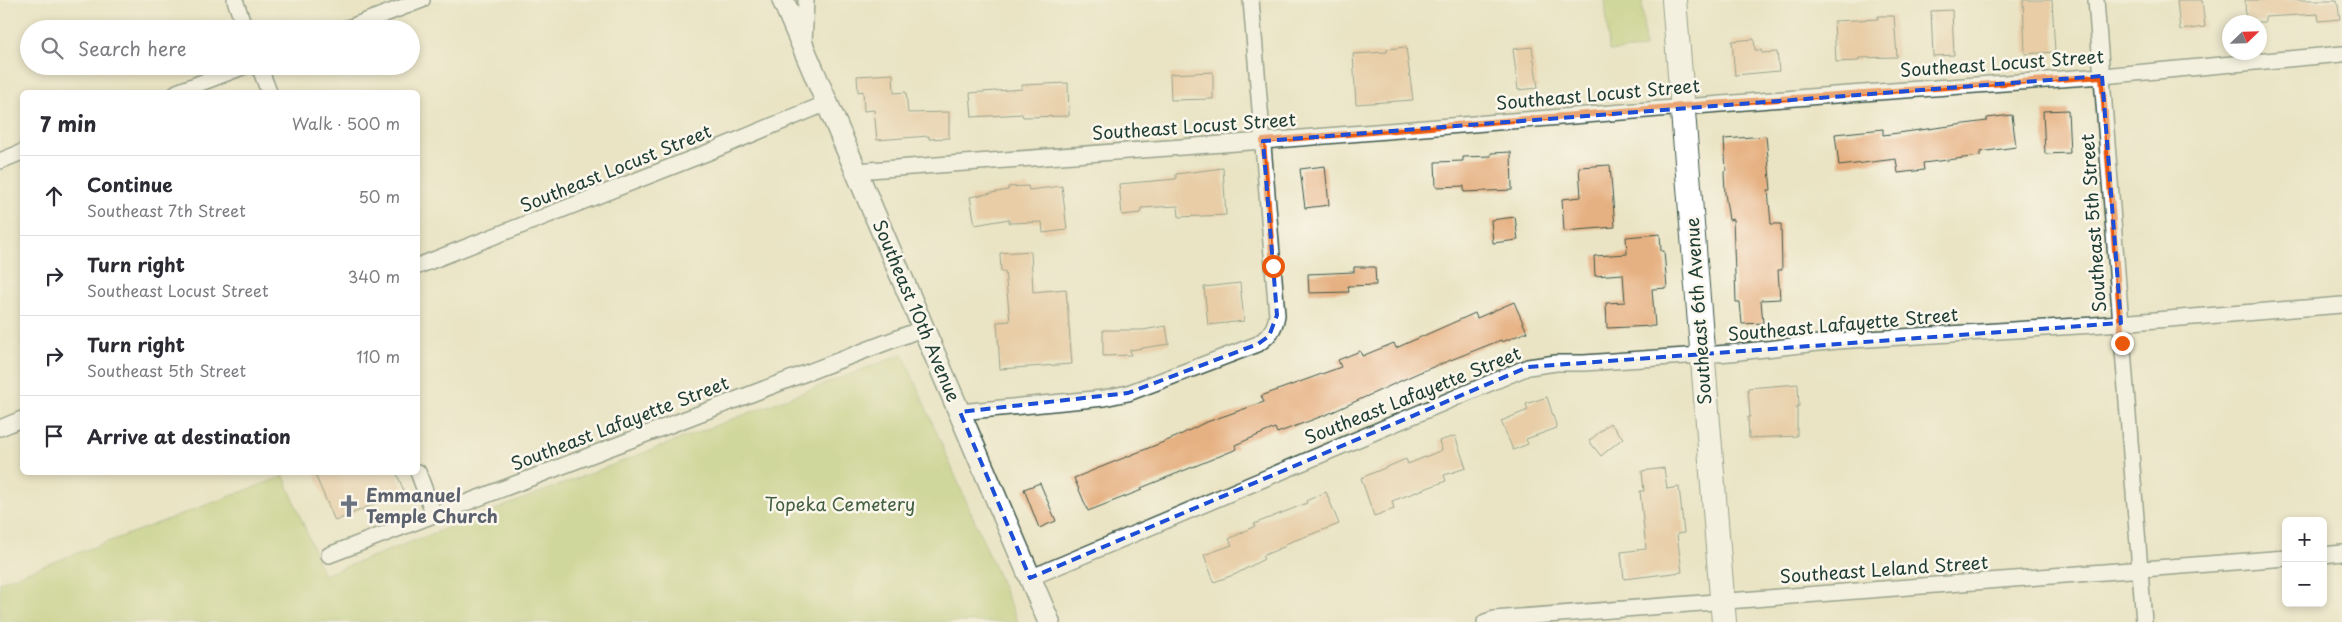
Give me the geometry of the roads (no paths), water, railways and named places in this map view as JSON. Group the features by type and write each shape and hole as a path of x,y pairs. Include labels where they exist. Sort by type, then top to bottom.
{"main road":[{"name":"Southeast 10th Avenue","path":"782,0 1049,622"},
{"name":"Southeast 6th Avenue","path":"1674,0 1723,612"}],"street":[{"path":"234,0 242,20"},
{"path":"369,20 422,0"},
{"path":"803,48 806,0"},
{"path":"960,412 1104,398 1128,392 1258,344 1269,336 1276,324 1277,315 1251,0"},
{"name":"Southeast 5th Street","path":"2096,0 2144,622"},
{"name":"Southeast Locust Street","path":"856,171 1263,141 1682,106 2102,76 2342,54"},
{"path":"182,90 221,75"},
{"path":"262,75 268,90"},
{"name":"Southeast Locust Street","path":"420,265 827,104"},
{"path":"0,161 20,153"},
{"name":"Southeast Lafayette Street","path":"1030,578 1519,369 1556,362 1584,363 1703,355 1837,341 2121,323 2342,305"},
{"name":"Southeast Lafayette Street","path":"329,554 924,328"},
{"path":"0,428 20,420"},
{"path":"419,475 434,515"},
{"path":"2327,555 2342,553"},
{"name":"Southeast Leland Street","path":"1485,622 1494,619 1723,612 2140,569 2282,558"}],"place":[{"name":"Emmanuel Temple Church","path":"349,506"}],"park label":[{"name":"Topeka Cemetery","path":"840,505"}]}
